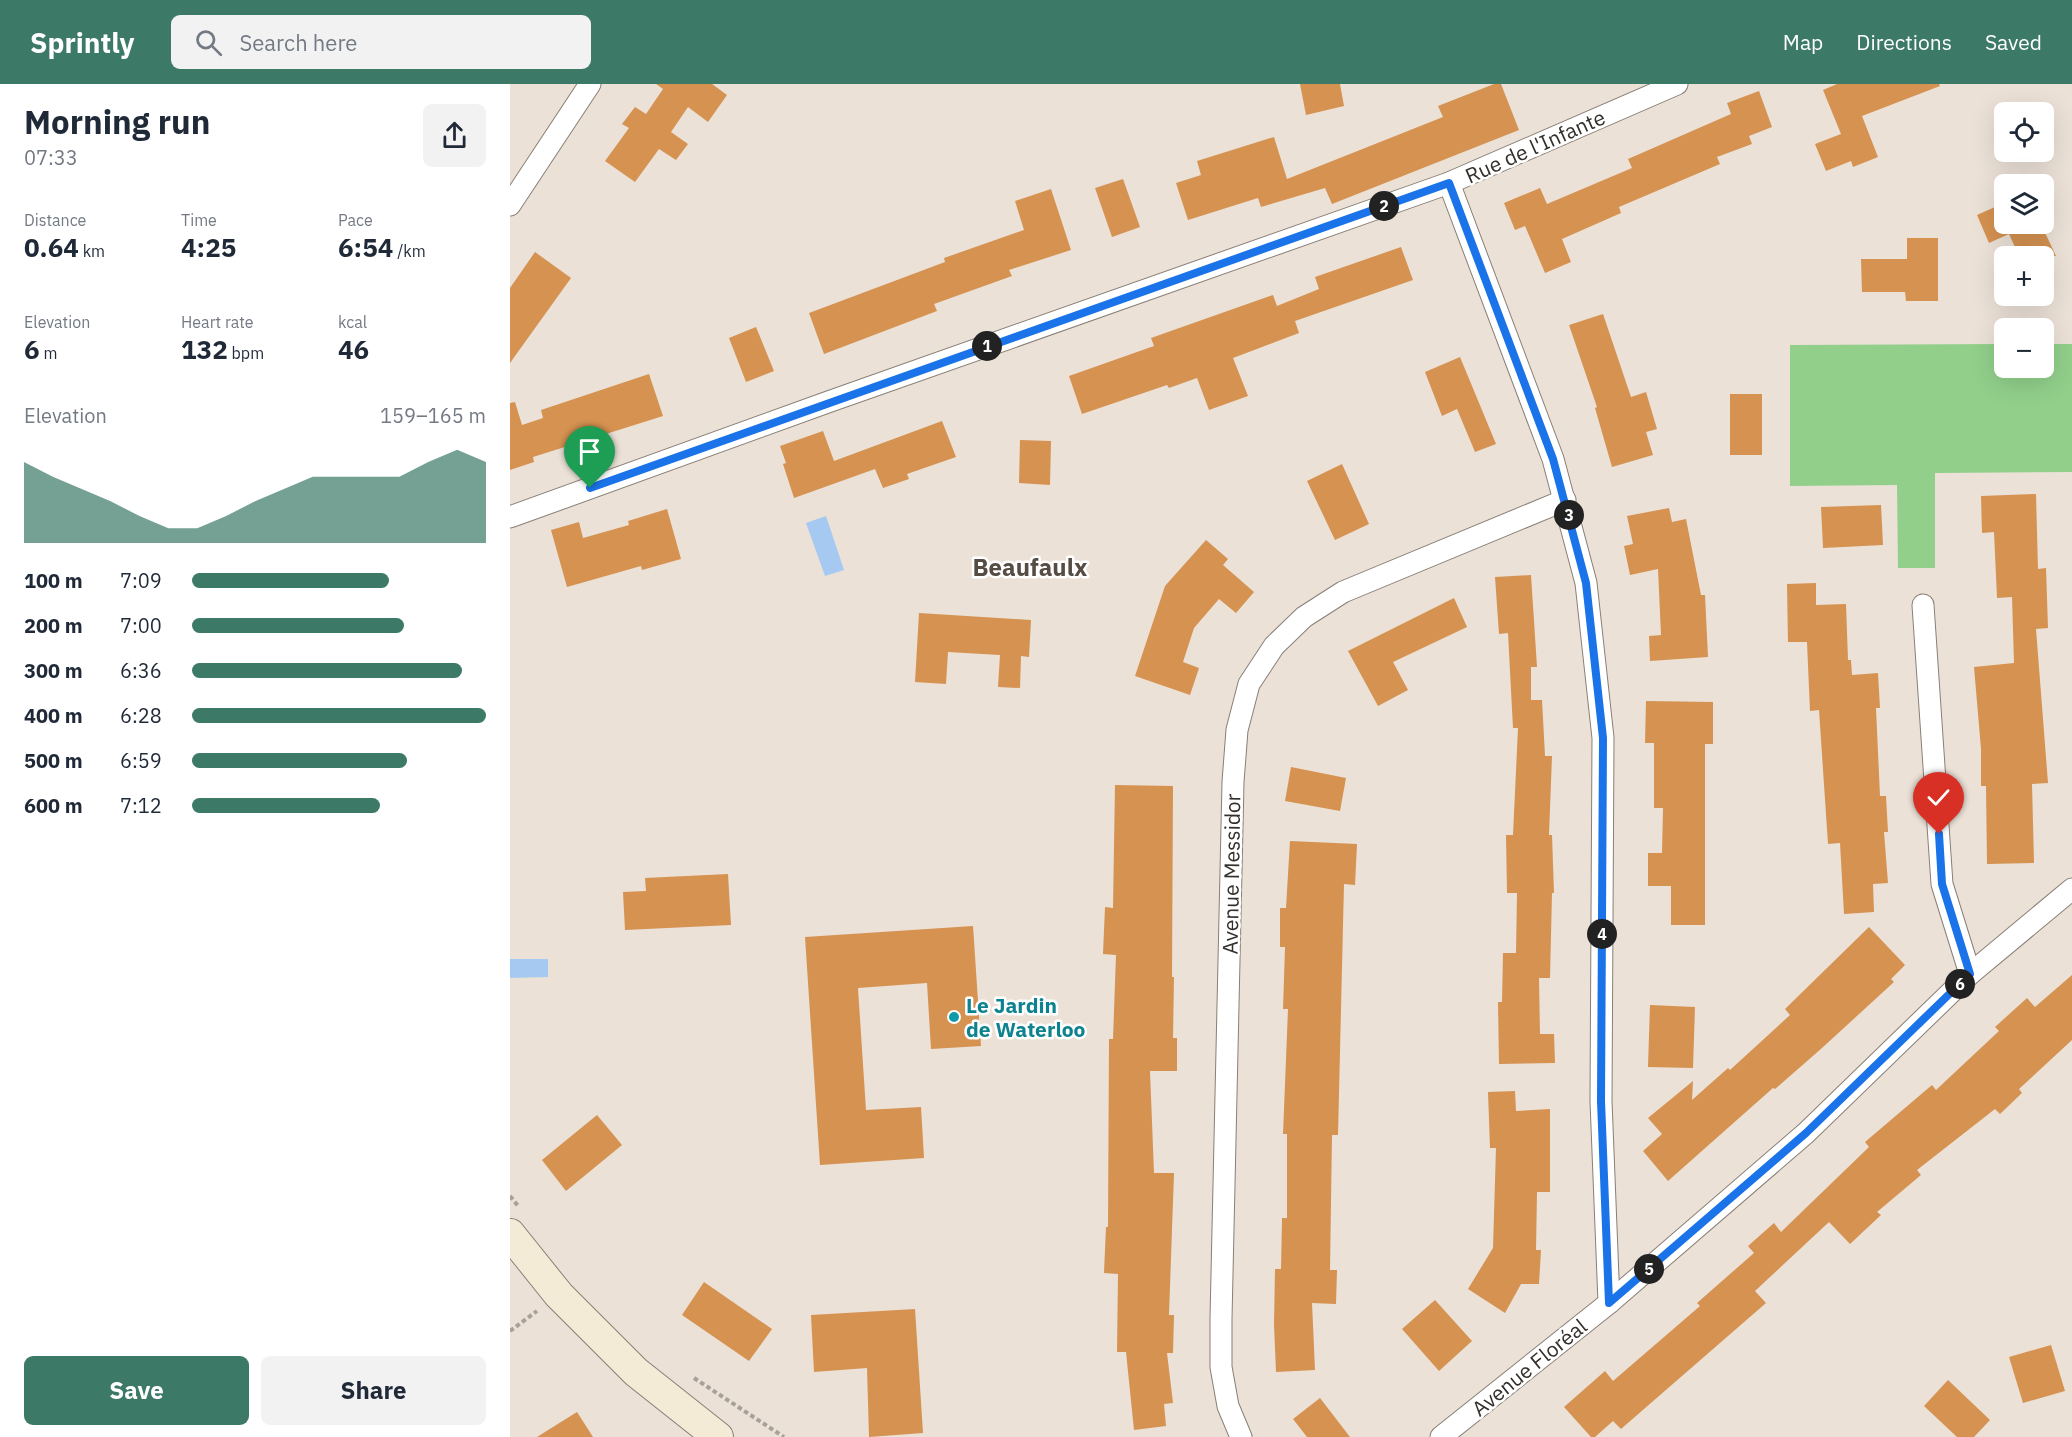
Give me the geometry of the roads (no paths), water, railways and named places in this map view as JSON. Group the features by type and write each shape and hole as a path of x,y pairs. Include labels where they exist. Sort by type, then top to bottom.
{"main road":[{"path":"517,1224 559,1295 636,1372 718,1437"}],"street":[{"path":"510,205 590,84"},
{"name":"Rue de l'Infante","path":"510,517 850,394 1449,183 1677,84"},
{"path":"1449,183 1549,447 1586,583 1603,738 1601,1101 1609,1303"},
{"name":"Avenue Messidor","path":"1241,1437 1226,1396 1221,1367 1221,1319 1233,782 1237,730 1249,684 1274,646 1304,617 1343,592 1565,500"},
{"path":"1923,605 1942,884 1970,974"},
{"name":"Avenue Floréal","path":"1441,1437 1609,1303 1806,1133 1970,974 2072,889"}],"water":[{"path":"826,516 844,570 825,576 806,523"},
{"path":"510,959 548,959 548,977 510,978"}],"place":[{"name":"Le Jardin de Waterloo","path":"954,1017"}],"district":[{"name":"Beaufaulx","path":"1030,567"}]}
